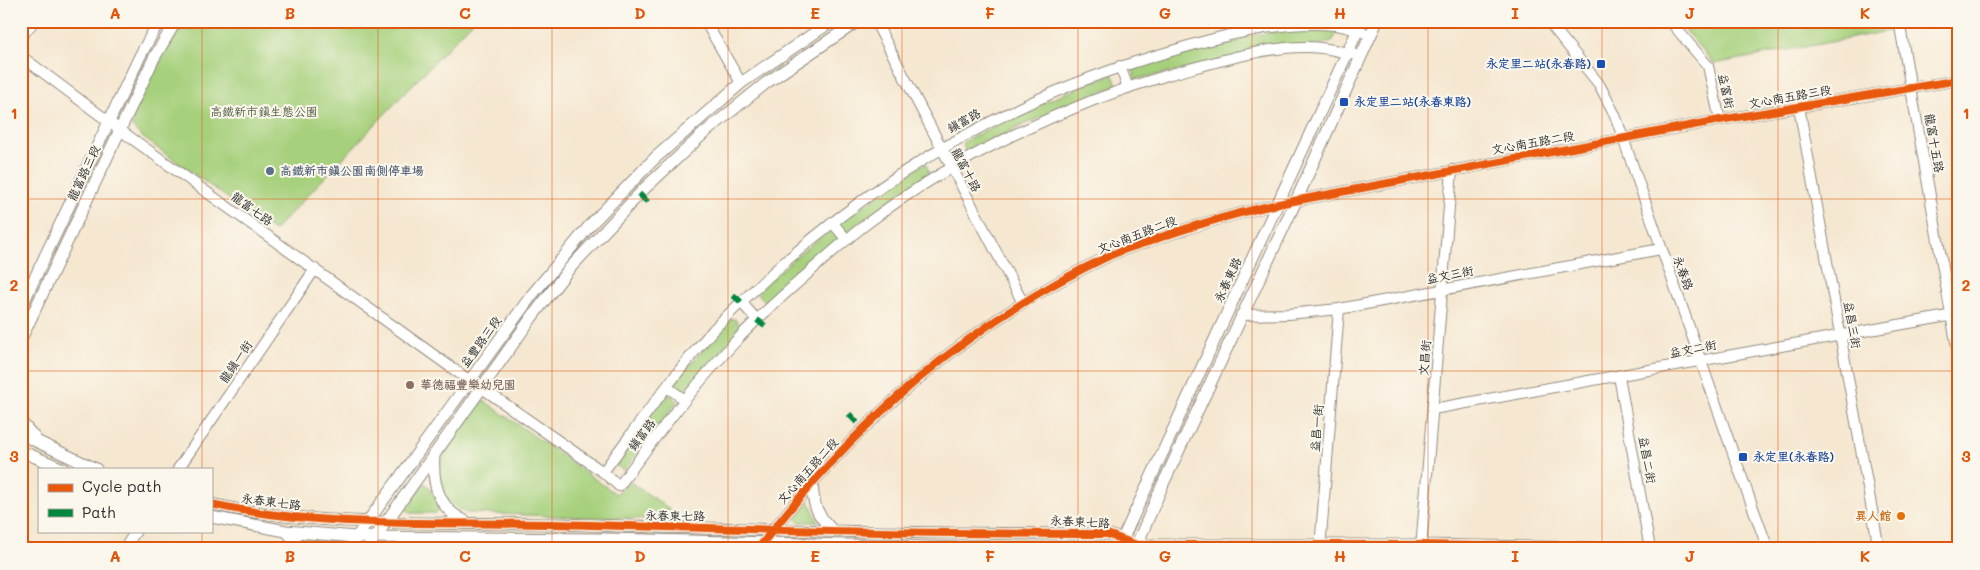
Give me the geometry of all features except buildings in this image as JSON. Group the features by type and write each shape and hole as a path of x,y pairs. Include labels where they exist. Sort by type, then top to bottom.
{"street":[{"path":"21,37 34,21"},
{"name":"龍富路三段","path":"21,307 140,56 159,21"},
{"name":"龍富路三段","path":"21,339 154,58 176,21"},
{"path":"705,21 741,83"},
{"name":"益豐路三段","path":"348,549 531,296 591,224 679,136 741,83 832,21"},
{"path":"367,549 505,354 569,269 639,194 703,134 766,82 858,21"},
{"name":"龍富十路","path":"875,21 1023,303"},
{"path":"1136,547 1163,484 1296,201 1377,21"},
{"name":"永春路","path":"1548,21 1599,84 1615,114 1768,549"},
{"name":"益富街","path":"1670,21 1708,66 1720,120"},
{"name":"龍富十五路","path":"1899,21 1955,314 1959,359"},
{"name":"鎮富路","path":"1361,56 1328,48 1291,47 1220,62 1128,88 1060,113 952,169 869,222 757,320 684,400 619,486 603,472 667,387 715,328 791,256 832,222 941,149 983,124 1072,83 1120,66 1211,39 1288,25 1360,26 1371,35"},
{"name":"永春東路","path":"1120,546 1360,26"},
{"name":"龍富七路","path":"21,56 120,130 470,381"},
{"path":"1120,66 1128,88"},
{"name":"文心南五路三段","path":"1625,138 1959,80"},
{"name":"益昌三街","path":"1799,107 1879,549"},
{"name":"文心南五路二段","path":"760,546 812,482 862,428 927,369 978,332 1023,303 1110,256 1182,229 1240,212 1625,138"},
{"name":"文昌街","path":"1421,547 1452,170"},
{"path":"629,185 639,194"},
{"path":"832,222 848,240"},
{"name":"益文三街","path":"1241,315 1288,314 1339,309 1661,249"},
{"name":"龍鎮一街","path":"179,468 315,270"},
{"path":"742,302 757,320"},
{"name":"益昌一街","path":"1320,547 1339,309"},
{"name":"益文二街","path":"1433,409 1955,314"},
{"name":"益昌二街","path":"1619,376 1650,549"},
{"path":"667,387 684,400"},
{"path":"482,388 603,472"},
{"path":"21,422 40,443"},
{"path":"21,434 94,468"},
{"path":"21,452 61,468"},
{"path":"434,454 434,482 438,494 456,517 469,522"},
{"path":"812,482 812,496 816,511 833,531"},
{"name":"永春東七路","path":"212,504 290,517 369,521 773,530 1108,534 1120,546 1136,547 1645,549"},
{"name":"永春東七路","path":"212,517 286,532 356,537 451,536 711,545 1085,549"},
{"path":"124,549 135,532"},
{"path":"286,532 303,549"}],"green space":[{"name":"高鐵新市鎮生態公園","path":"185,21 473,21 274,231 142,137 132,127 133,118 145,90"},
{"path":"1677,21 1887,21 1889,31 1714,64"},
{"path":"1306,28 1338,30 1332,42 1135,79 1133,68 1154,60 1240,38"},
{"path":"1112,74 1117,84 1116,86 1025,124 967,153 962,143 1016,114"},
{"path":"926,164 930,176 849,232 846,232 840,225 840,222"},
{"path":"832,229 840,240 772,299 766,302 758,294 762,287 800,253"},
{"path":"731,319 735,319 741,327 740,330 685,393 683,394 673,387 675,381"},
{"path":"667,393 677,402 624,471 616,465 616,462"},
{"path":"483,401 616,494 630,482 671,510 671,520 467,513 460,510 449,501 441,487 438,473 439,466 445,452 458,432"},
{"path":"424,483 435,497 439,510 436,513 409,513 405,509 406,506"},
{"path":"808,501 818,522 799,522 796,518"},
{"path":"300,538 349,541 343,549 309,549"},
{"path":"418,543 606,549 394,549"}],"marked path":[{"path":"639,194 652,206"},
{"path":"733,295 741,302"},
{"path":"757,320 765,326"},
{"path":"849,414 862,428"}],"cycle path":[{"path":"758,549 833,460 873,419 916,381 960,346 1007,313 1057,283 1118,252 1229,216 1278,204 1720,120 1959,80"},
{"path":"212,504 252,512 294,517 379,522 1107,534 1137,545 1421,545 1645,549"}],"place":[{"name":"永定里二站(永春路)","path":"1601,64"},
{"name":"永定里二站(永春東路)","path":"1344,102"},
{"name":"高鐵新市鎮公園南側停車場","path":"270,171"},
{"name":"華德福豐樂幼兒園","path":"410,385"},
{"name":"永定里(永春路)","path":"1743,457"},
{"name":"異人館","path":"1901,516"}]}
